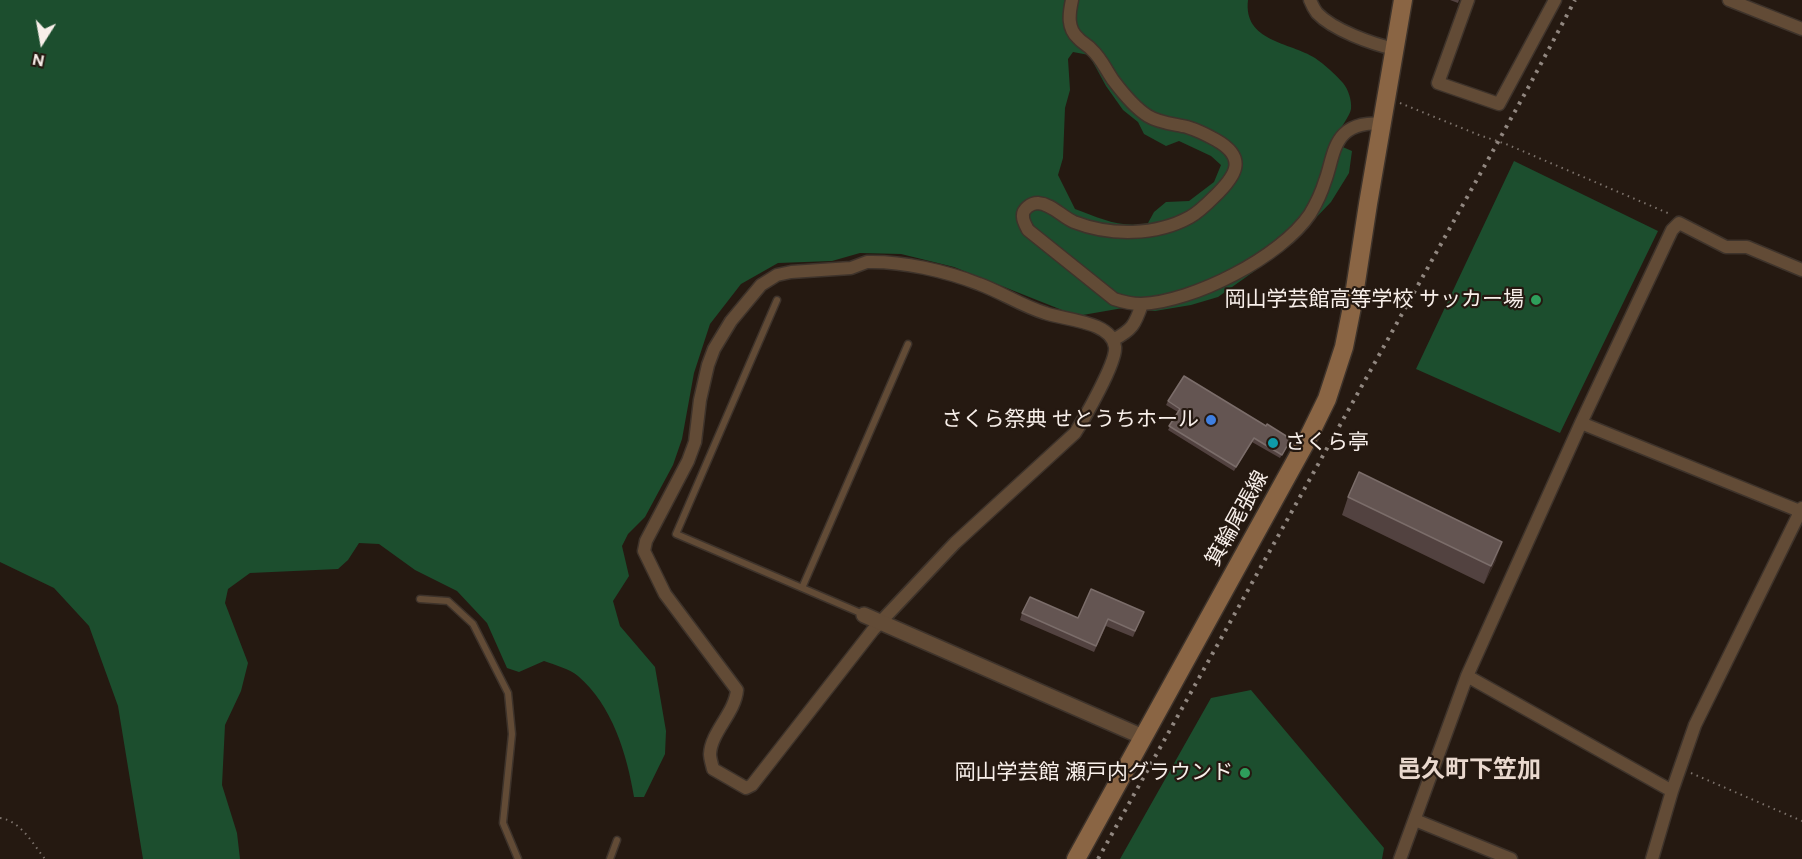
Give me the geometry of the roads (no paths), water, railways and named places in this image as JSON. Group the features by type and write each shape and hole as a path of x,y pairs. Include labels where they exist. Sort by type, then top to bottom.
{"main road":[{"name":"箕輪尾張線","path":"1076,859 1307,440 1327,399 1344,347 1353,302 1403,0"}],"street":[{"path":"1072,0 1069,21 1071,31 1092,49 1113,81 1136,105 1148,116 1190,128 1226,146 1234,153 1237,162 1233,173 1222,189 1191,216 1176,224 1148,231 1099,230 1073,221 1038,203 1029,205 1024,210 1022,218 1028,230 1114,300 1142,304 1175,298 1219,284 1283,243 1309,214 1325,183 1335,148 1344,135 1356,126 1382,124"},
{"path":"1310,0 1315,11 1326,21 1371,44 1395,49"},
{"path":"1468,0 1438,83 1499,104 1555,0"},
{"path":"1729,0 1802,28"},
{"path":"1400,859 1467,676 1581,423 1672,230 1679,222 1726,247 1747,247 1802,270"},
{"path":"867,262 912,266 978,283 1045,314 1086,322 1104,330 1113,340 1116,348 1112,362 1075,433 955,543 873,630 752,785 746,788 713,769 710,754 713,742 736,700 737,690 664,594 644,551 646,541 688,461 695,442 700,400 714,350 731,321 761,285 777,275 851,268 867,262"},
{"path":"1113,340 1128,332 1142,304"},
{"path":"1581,423 1801,511 1695,724 1652,859"},
{"path":"864,615 1143,737"},
{"path":"1467,676 1672,791"},
{"path":"1415,820 1511,859"}],"lane":[{"path":"777,300 676,534 864,615"},
{"path":"802,588 908,344"},
{"path":"420,599 448,601 473,624 508,693 512,734 503,823 518,859"},
{"path":"610,859 617,840"}],"railway":[{"path":"1098,859 1575,0"}],"place":[{"name":"岡山学芸館高等学校 サッカー場","path":"1536,300"},
{"name":"さくら祭典 せとうちホール","path":"1211,420"},
{"name":"さくら亭","path":"1273,443"},
{"name":"岡山学芸館 瀬戸内グラウンド","path":"1245,773"}],"district":[{"name":"邑久町下笠加","path":"1469,771"}]}
